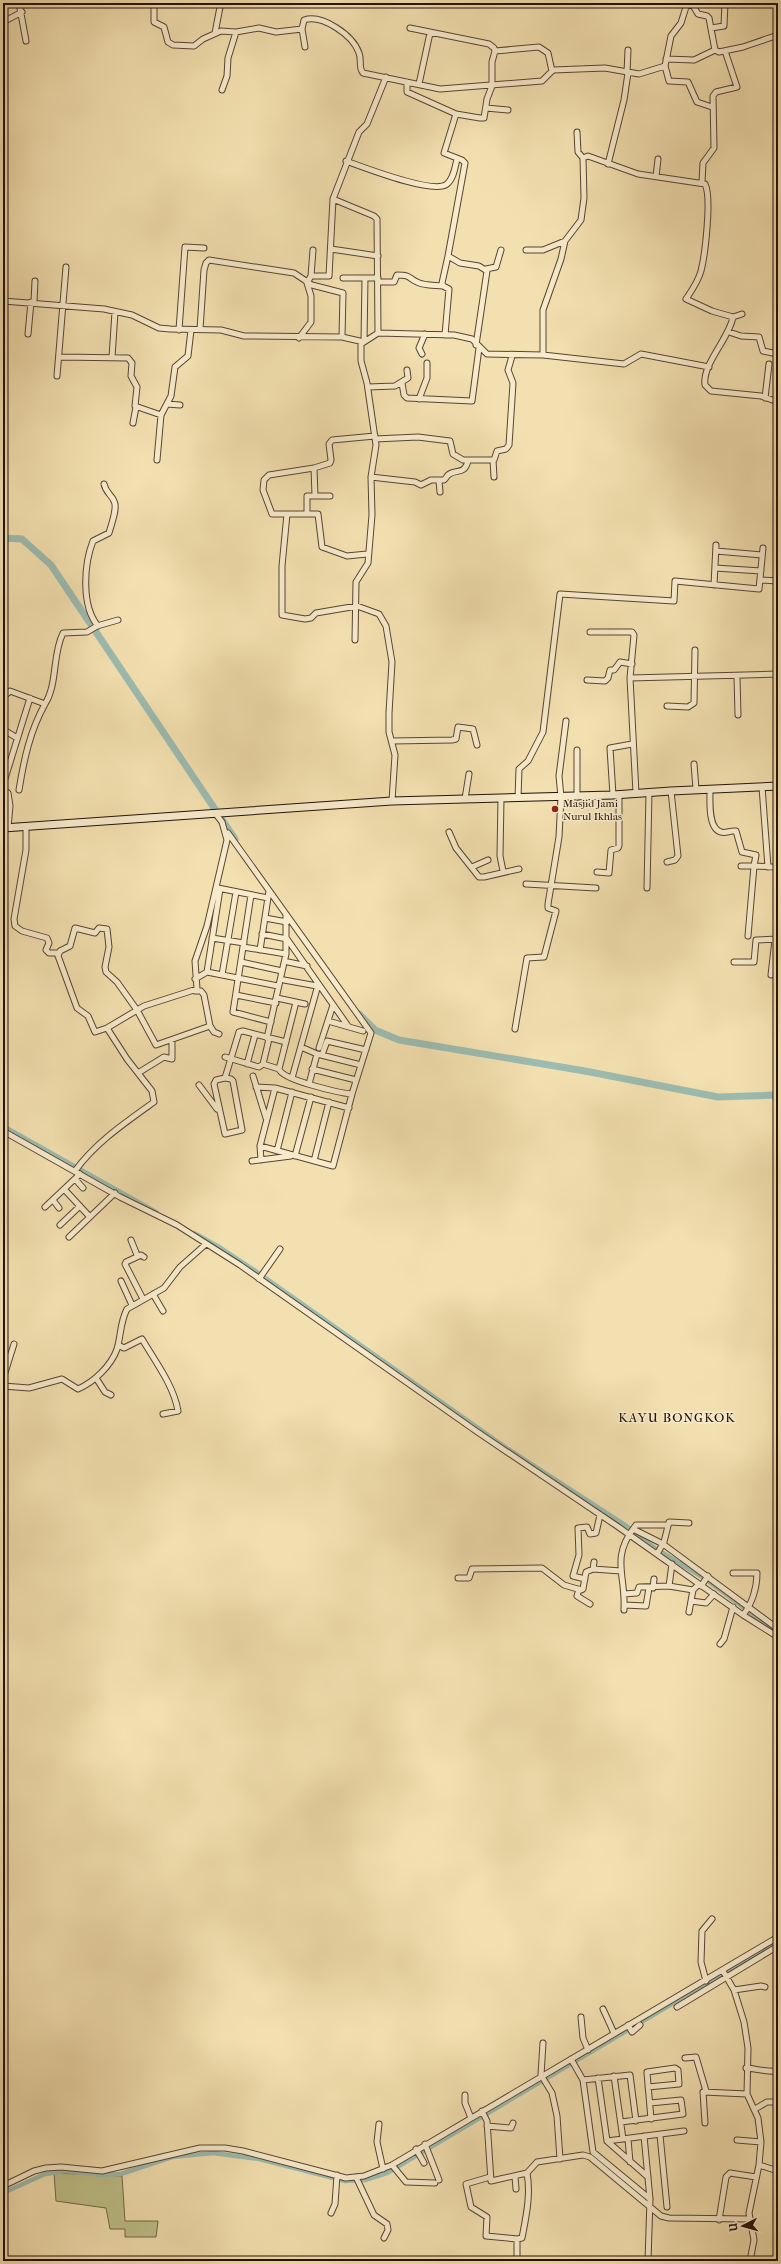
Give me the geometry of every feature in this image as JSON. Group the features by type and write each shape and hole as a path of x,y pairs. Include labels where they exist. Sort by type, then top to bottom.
{"street":[{"path":"19,3 22,12 26,41"},
{"path":"154,3 153,20 164,27 169,44 194,46 215,33 224,31 236,32 254,28 276,32 302,28"},
{"path":"712,107 697,102 688,82 669,81 664,66 671,36 681,23 686,6 692,3 698,14 708,16 715,50"},
{"path":"711,28 724,26 725,3"},
{"path":"215,33 220,7"},
{"path":"3,22 22,12"},
{"path":"305,47 302,28 303,20 306,19 333,24 355,45 359,52 360,68 363,73 407,82 454,89 542,81 552,71 606,68 627,73 649,72 664,66"},
{"path":"407,82 407,92 456,114 484,118 486,99 492,86 492,62 495,52 494,48 489,44 410,28"},
{"path":"222,90 228,76 228,58 236,32"},
{"path":"419,84 430,33"},
{"path":"666,59 694,60 715,50 743,47 778,35"},
{"path":"495,52 539,47 544,48 548,53 552,71"},
{"path":"608,164 624,100 628,50"},
{"path":"702,182 703,163 714,148 712,98 716,92 737,87 725,50"},
{"path":"311,276 329,276 333,199 346,161 359,132 367,124 386,77"},
{"path":"486,108 508,110"},
{"path":"443,286 443,273 448,256 465,163 444,153 456,114"},
{"path":"543,355 542,313 561,259 565,241 581,220 584,198 583,158 578,152 577,132"},
{"path":"583,158 588,156 624,170 656,177 702,182 706,186 709,197 702,262 697,282 686,299 712,311 733,317 742,314"},
{"path":"346,161 413,184 442,187 447,185 454,174 457,159"},
{"path":"656,177 658,159"},
{"path":"333,199 375,217 378,228 378,333"},
{"path":"526,250 542,250 565,241"},
{"path":"179,330 185,247 204,248"},
{"path":"331,249 378,256"},
{"path":"299,338 311,322 311,296 307,283 311,276 313,250"},
{"path":"448,256 460,263 486,269 496,267 501,250"},
{"path":"200,329 204,270 206,263 209,260 278,269 294,273 307,283 343,293 342,337"},
{"path":"57,376 60,357 66,267"},
{"path":"402,383 405,397 472,401 486,269"},
{"path":"343,278 365,278 392,283 397,275 400,274 413,278 418,283 443,286 449,289 445,335"},
{"path":"364,342 365,278"},
{"path":"28,334 35,282"},
{"path":"3,301 33,302 115,312 143,318 159,328 179,330 221,330 244,336 299,338 342,337 364,342"},
{"path":"112,357 115,312"},
{"path":"733,317 729,332 709,367 705,382 711,391 765,398 778,402"},
{"path":"157,460 161,415 171,396 175,367 188,356 191,330"},
{"path":"729,332 741,336 759,338 763,351 778,354"},
{"path":"355,640 357,606 356,582 368,563 367,554 372,515 371,477 376,450 368,387 361,361 361,344 378,333 445,335 469,337 487,354 512,356 543,355 624,364 641,354 709,367"},
{"path":"422,354 419,348 425,334"},
{"path":"494,477 493,460 496,458 497,451 506,449 509,445 513,383 508,370 512,356"},
{"path":"60,357 128,358 132,362 130,373 137,386 134,403 136,407 133,423"},
{"path":"419,399 427,378 427,363"},
{"path":"765,398 769,364"},
{"path":"368,387 395,386 402,383 408,378 407,370"},
{"path":"167,404 180,405"},
{"path":"136,407 161,415"},
{"path":"367,554 347,556 322,547 319,516 316,514 271,513 263,490 264,480 269,476 314,468 331,462 329,444 332,440 375,437 418,437 450,441 453,454 468,461 471,459 493,460"},
{"path":"371,477 415,482 421,485 431,480 444,480 448,475 461,472 466,467 468,461"},
{"path":"314,468 315,496"},
{"path":"439,481 440,492"},
{"path":"98,626 90,615 86,600 87,567 93,541 109,533 115,506 114,499 107,493 104,484"},
{"path":"307,514 306,497 330,496"},
{"path":"287,514 282,566 282,615 305,619 311,618 316,612 357,606 379,614 386,626 392,662 389,713 395,754 392,801"},
{"path":"714,585 716,545"},
{"path":"518,798 519,769 528,761 543,732 560,594 674,601 675,581 759,589 763,548"},
{"path":"716,551 762,555"},
{"path":"760,580 777,581 778,556"},
{"path":"715,568 761,571"},
{"path":"19,790 26,750 33,728 50,694 54,661 63,633 87,632 98,626 118,620"},
{"path":"590,632 633,633 630,678 632,744 636,793"},
{"path":"667,706 692,706 695,700 695,650"},
{"path":"587,680 605,681 608,678 610,670 614,670 620,662 632,664"},
{"path":"630,678 737,677 778,674"},
{"path":"737,677 738,716"},
{"path":"3,697 10,691 45,704"},
{"path":"30,698 3,788 8,793 10,803 5,828 392,801 577,797 696,789 710,791 778,786"},
{"path":"515,1029 527,958 544,956 556,911 548,906 559,837 561,797 559,776 566,721"},
{"path":"392,741 452,740 456,739 457,729 463,726 473,729 477,745"},
{"path":"4,730 17,738"},
{"path":"597,872 609,873 611,850 618,848 619,846 616,795 610,748 632,744"},
{"path":"577,750 577,797"},
{"path":"3,761 10,763"},
{"path":"694,764 696,789"},
{"path":"465,799 469,774"},
{"path":"762,787 768,867"},
{"path":"667,862 675,860 678,856 671,791"},
{"path":"710,791 710,814 714,826 721,833 737,831 742,852 756,855 748,936"},
{"path":"647,888 649,792"},
{"path":"500,798 500,856 503,871"},
{"path":"216,813 269,892 370,1030 366,1050 352,1094 333,1166 260,1146"},
{"path":"26,827 26,850 14,922 19,930 47,938 49,943 47,952 56,953 58,956 77,1008 88,1016 95,1032 107,1028 144,1006 195,991 201,991 204,994 210,1026 214,1032 219,1034"},
{"path":"207,972 218,888 227,840 226,830"},
{"path":"449,832 456,848 481,878 503,871 519,869"},
{"path":"472,867 488,860"},
{"path":"741,866 778,867"},
{"path":"526,884 596,888"},
{"path":"218,888 268,898"},
{"path":"195,991 198,986 195,979 195,961 218,888"},
{"path":"222,975 236,892"},
{"path":"260,950 269,892"},
{"path":"251,895 233,1012 271,1022"},
{"path":"263,1064 278,986 286,954 286,915"},
{"path":"265,918 287,922"},
{"path":"58,956 60,951 70,946 75,928 95,933 99,928 106,929 109,947 105,966 106,972 117,982 137,1010 157,1046 210,1026"},
{"path":"262,934 287,939 307,966 318,986 348,1026"},
{"path":"212,938 260,950 286,954"},
{"path":"734,962 754,962 755,941 776,939 771,975"},
{"path":"241,962 282,971"},
{"path":"288,962 307,966"},
{"path":"195,979 207,972 278,986"},
{"path":"284,980 318,986"},
{"path":"292,1078 318,986"},
{"path":"236,995 305,1004"},
{"path":"279,1069 296,1002"},
{"path":"319,1048 333,1005"},
{"path":"328,1021 363,1031"},
{"path":"45,1207 74,1180 83,1159 129,1119 154,1102 152,1091 107,1028"},
{"path":"224,1078 232,1059 239,1032 243,1031 286,1042"},
{"path":"247,1064 255,1035"},
{"path":"138,1073 164,1057 172,1059 172,1040"},
{"path":"308,1084 312,1069 327,1041 366,1050"},
{"path":"300,1047 361,1065"},
{"path":"224,1057 260,1067 263,1064 279,1069 281,1072 292,1078 308,1084 352,1094"},
{"path":"312,1069 356,1080"},
{"path":"253,1076 266,1119"},
{"path":"224,1078 231,1078 233,1081 242,1130 225,1134 214,1084 216,1080 224,1078"},
{"path":"199,1085 219,1112"},
{"path":"256,1087 274,1088 292,1092 349,1108"},
{"path":"261,1160 260,1146 274,1088"},
{"path":"277,1151 292,1092"},
{"path":"294,1156 311,1097"},
{"path":"314,1161 329,1102"},
{"path":"3,1131 115,1193 177,1225 260,1278 600,1515 631,1532 662,1545 707,1577 746,1612 773,1629 778,1636"},
{"path":"252,1161 294,1156"},
{"path":"74,1180 82,1188"},
{"path":"64,1189 90,1217"},
{"path":"69,1237 115,1193"},
{"path":"53,1200 59,1208"},
{"path":"60,1225 80,1206"},
{"path":"131,1240 137,1255"},
{"path":"3,1386 29,1388 62,1379 78,1389 96,1378 114,1356 125,1313 132,1305 154,1294 167,1285 180,1266 206,1244"},
{"path":"260,1278 280,1249"},
{"path":"143,1299 125,1264 137,1255 141,1255 144,1258"},
{"path":"121,1281 132,1305"},
{"path":"154,1294 163,1311"},
{"path":"118,1345 124,1348 142,1340 169,1385 177,1404 178,1411 163,1414"},
{"path":"3,1379 14,1344"},
{"path":"96,1378 105,1392 111,1395"},
{"path":"585,1579 573,1576 579,1555 578,1528 587,1527 590,1534 596,1533 600,1515"},
{"path":"657,1553 662,1545 668,1525 673,1521 689,1523"},
{"path":"654,1579 646,1606 624,1608 624,1594 619,1562 623,1543 636,1525 668,1525"},
{"path":"631,1532 657,1553 733,1607 746,1612 773,1629"},
{"path":"669,1586 674,1565 680,1558"},
{"path":"593,1569 594,1562"},
{"path":"458,1578 469,1578 472,1569 542,1568 564,1585 579,1589"},
{"path":"590,1604 577,1596 579,1589 582,1589 587,1570 620,1571"},
{"path":"733,1573 757,1573 746,1612"},
{"path":"624,1594 637,1593 639,1588 669,1586 693,1590 701,1585 707,1577"},
{"path":"689,1612 693,1590"},
{"path":"691,1601 706,1603 714,1594"},
{"path":"720,1644 724,1639 733,1607"},
{"path":"706,1981 701,1962 702,1931 712,1919"},
{"path":"745,1962 778,1937"},
{"path":"629,2028 675,2004 745,1962 778,1946"},
{"path":"675,2004 701,1988 706,1981 725,1974"},
{"path":"725,1974 734,1990 744,2022 748,2048 746,2068 748,2072 747,2094 758,2118 761,2142 759,2165 749,2219 754,2240 750,2261"},
{"path":"734,1990 761,1986 765,1987"},
{"path":"602,2009 614,2033"},
{"path":"581,2017 583,2038 588,2050"},
{"path":"3,2186 34,2171 46,2168 109,2170 200,2148 225,2148 243,2151 337,2176 358,2180 418,2152 471,2118 542,2077 572,2062 614,2033 640,2025"},
{"path":"543,2043 540,2070 546,2086 552,2093 556,2111 560,2159"},
{"path":"685,2058 696,2057 706,2091 703,2093 705,2123"},
{"path":"572,2062 583,2080 593,2152 650,2199"},
{"path":"746,2068 758,2069 766,2072 778,2071"},
{"path":"648,2087 679,2084 678,2070 648,2071 646,2073 651,2119"},
{"path":"583,2080 629,2075 631,2077 636,2120"},
{"path":"614,2076 621,2122 630,2162"},
{"path":"598,2078 607,2141 648,2177"},
{"path":"706,2091 747,2094"},
{"path":"465,2095 465,2103 471,2118"},
{"path":"621,2122 682,2115 683,2110 680,2100 650,2103"},
{"path":"754,2109 768,2102 778,2102"},
{"path":"483,2112 487,2124 490,2177 492,2182 527,2174 537,2162 587,2155 661,2216 666,2218 719,2220 749,2219"},
{"path":"487,2124 511,2128 513,2123"},
{"path":"379,2124 377,2142 383,2169"},
{"path":"607,2141 684,2131"},
{"path":"660,2135 667,2207"},
{"path":"644,2136 650,2199 648,2205 648,2261"},
{"path":"738,2140 761,2142"},
{"path":"392,2165 406,2182 437,2182 426,2146"},
{"path":"418,2152 424,2163"},
{"path":"759,2165 778,2172"},
{"path":"719,2220 726,2177 730,2173 756,2177"},
{"path":"490,2177 466,2184 472,2207 487,2217 486,2236 517,2239 522,2238 526,2209 530,2195 527,2174"},
{"path":"331,2213 335,2204 337,2176"},
{"path":"515,2177 516,2189"},
{"path":"358,2180 374,2215 387,2224 388,2230 384,2238"},
{"path":"516,2261 517,2239"}],"green space":[{"path":"54,2173 122,2176 125,2221 158,2221 156,2237 125,2237 125,2229 110,2229 106,2208 56,2201"}],"waterway":[{"path":"3,538 22,539 51,565 235,839"},
{"path":"359,1014 375,1030 399,1040 585,1071 718,1097 778,1095"},
{"path":"3,1126 156,1212"},
{"path":"194,1233 221,1248 260,1274 508,1449 625,1525 656,1549 704,1578 778,1633"},
{"path":"3,2193 45,2174 66,2171 101,2175 121,2174 172,2157 213,2153 259,2159 345,2181 365,2180 387,2173 778,1941"}],"place":[{"name":"Masjid Jami Nurul Ikhlas","path":"555,809"}],"district":[{"name":"KAYU BONGKOK","path":"677,1417"}]}
